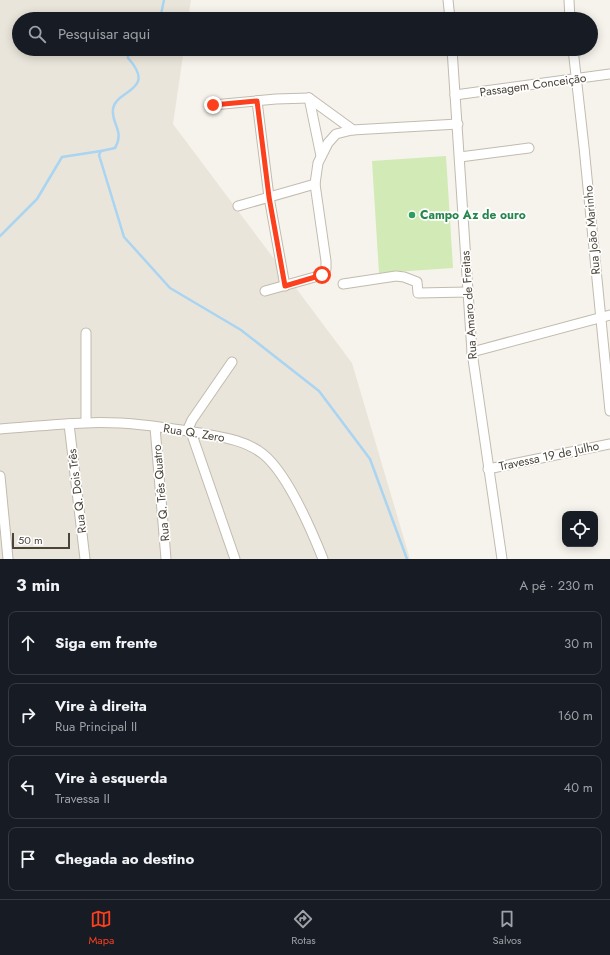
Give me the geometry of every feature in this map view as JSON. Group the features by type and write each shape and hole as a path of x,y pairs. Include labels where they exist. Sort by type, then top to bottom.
{"street":[{"path":"448,0 449,12"},
{"path":"569,0 570,12"},
{"name":"Rua Amaro de Freitas","path":"452,56 472,352 502,559"},
{"name":"Rua João Marinho","path":"574,56 610,411"},
{"name":"Passagem Conceição","path":"455,95 610,74"},
{"path":"213,105 309,98 353,130"},
{"path":"309,98 321,156"},
{"path":"257,101 269,197 285,286"},
{"path":"265,291 322,275 326,269 315,184 318,163 328,143 336,134 353,130 458,124"},
{"path":"460,157 529,148"},
{"path":"238,206 315,184"},
{"path":"343,284 396,276 404,277 417,282 418,293 468,292"},
{"path":"472,352 610,315"},
{"path":"86,333 86,422"},
{"path":"232,362 192,420 189,431 235,559"},
{"name":"Rua Q. Zero","path":"0,429 86,422 118,423 189,431 228,438 244,443 253,447 270,461 283,478 308,523 323,559"},
{"name":"Rua Q. Dois Três","path":"70,424 85,559"},
{"name":"Rua Q. Três Quatro","path":"155,427 166,559"},
{"name":"Travessa 19 de Julho","path":"488,469 610,444"},
{"path":"0,476 8,559"}],"shaded area":[{"path":"0,0 191,0 189,12 12,12 12,56 183,56 173,124 352,363 410,559 0,559"}],"green space":[{"name":"Campo Az de ouro","path":"446,156 453,268 379,273 372,161"}],"waterway":[{"path":"161,12 164,0"},
{"path":"128,56 139,77 137,84 115,103 113,114 119,137 115,148 101,151 99,155 124,237 170,288 241,330 319,391 370,459 407,559"},
{"path":"0,236 37,199 62,157 101,151"}],"place":[{"name":"Campo Az de ouro","path":"412,215"}],"route":[{"path":"213,105 257,101 269,197 285,286 322,275"}]}
